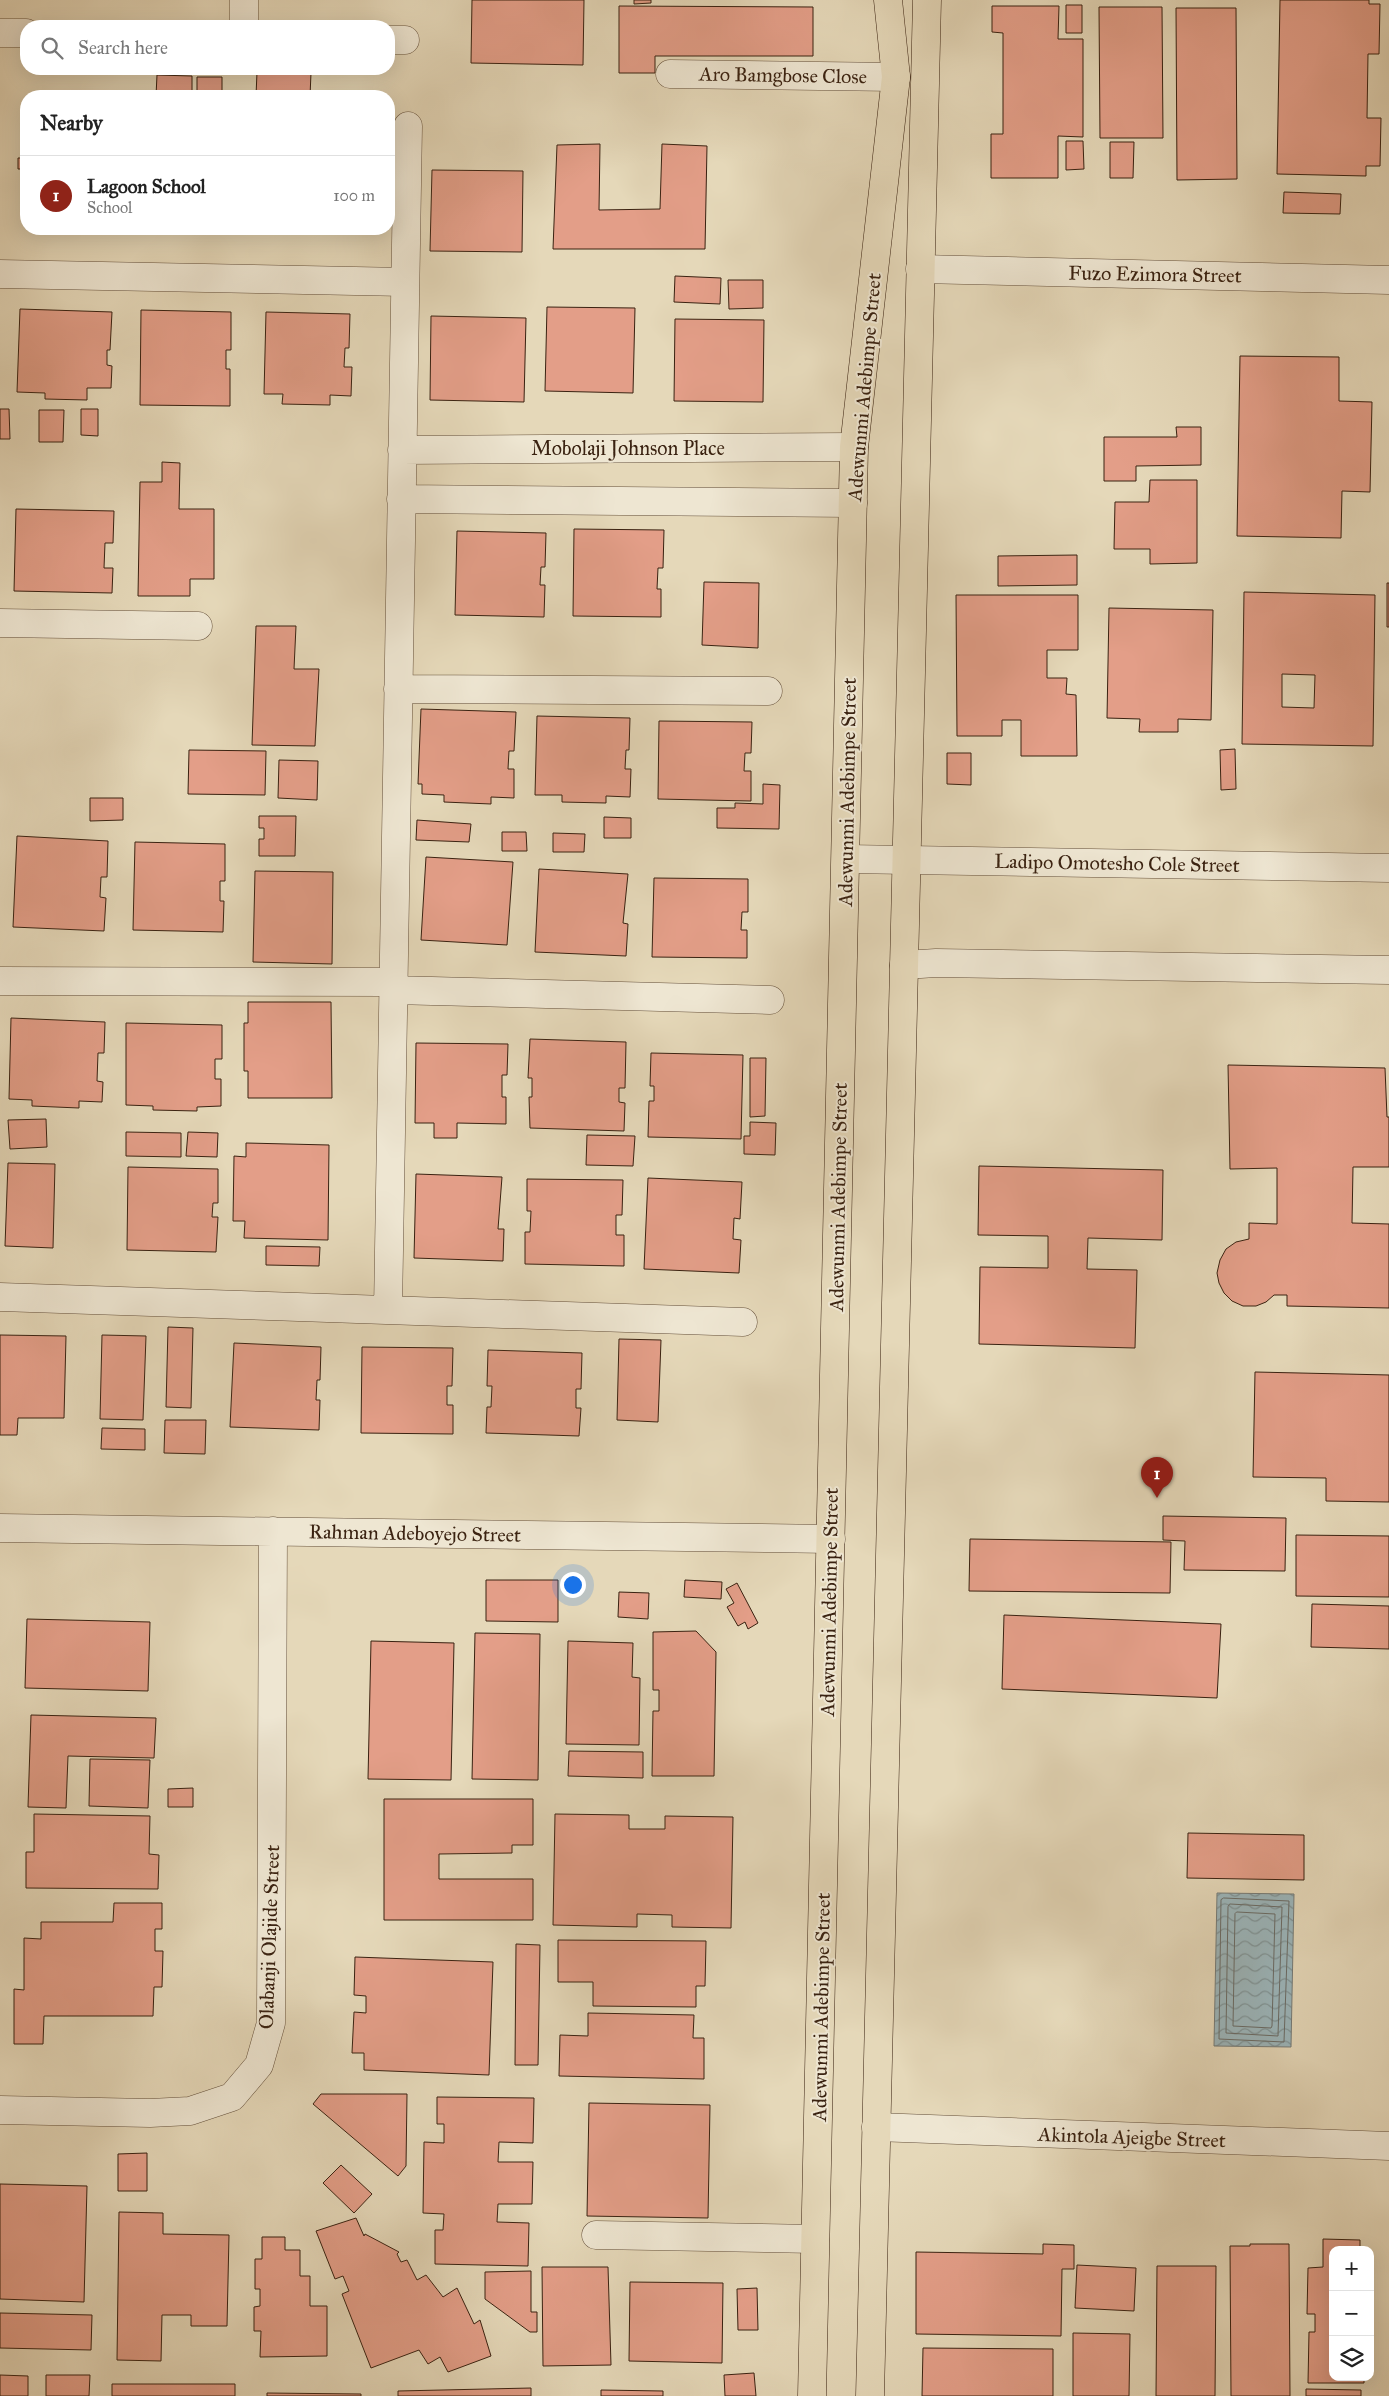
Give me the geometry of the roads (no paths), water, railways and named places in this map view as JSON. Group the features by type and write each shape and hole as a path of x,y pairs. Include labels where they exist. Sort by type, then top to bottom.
{"main road":[{"name":"Adewunmi Adebimpe Street","path":"812,2396 854,447 896,77 888,0"},
{"path":"870,2396 927,0"}],"street":[{"path":"244,0 244,20"},
{"path":"0,33 20,33"},
{"name":"Aro Bamgbose Close","path":"670,74 896,77"},
{"path":"388,1310 408,126"},
{"name":"Fuzo Ezimora Street","path":"920,268 1389,280"},
{"path":"0,274 405,282"},
{"name":"Mobolaji Johnson Place","path":"402,450 854,447"},
{"path":"401,499 853,503"},
{"path":"0,622 198,626"},
{"path":"398,689 768,691"},
{"name":"Ladipo Omotesho Cole Street","path":"846,860 906,859 1389,868"},
{"path":"904,965 936,963 1389,970"},
{"path":"0,981 393,986 770,1000"},
{"path":"0,1297 743,1322"},
{"name":"Rahman Adeboyejo Street","path":"0,1528 831,1539"},
{"name":"Olabanji Olajide Street","path":"0,2110 150,2113 190,2111 232,2097 259,2065 271,2024 273,1531"},
{"name":"Akintola Ajeigbe Street","path":"876,2127 1389,2146"},
{"path":"596,2235 815,2239"}],"water":[{"path":"1217,1893 1294,1894 1291,2047 1214,2046"}],"place":[{"name":"Lagoon School","path":"1157,1498"}]}
